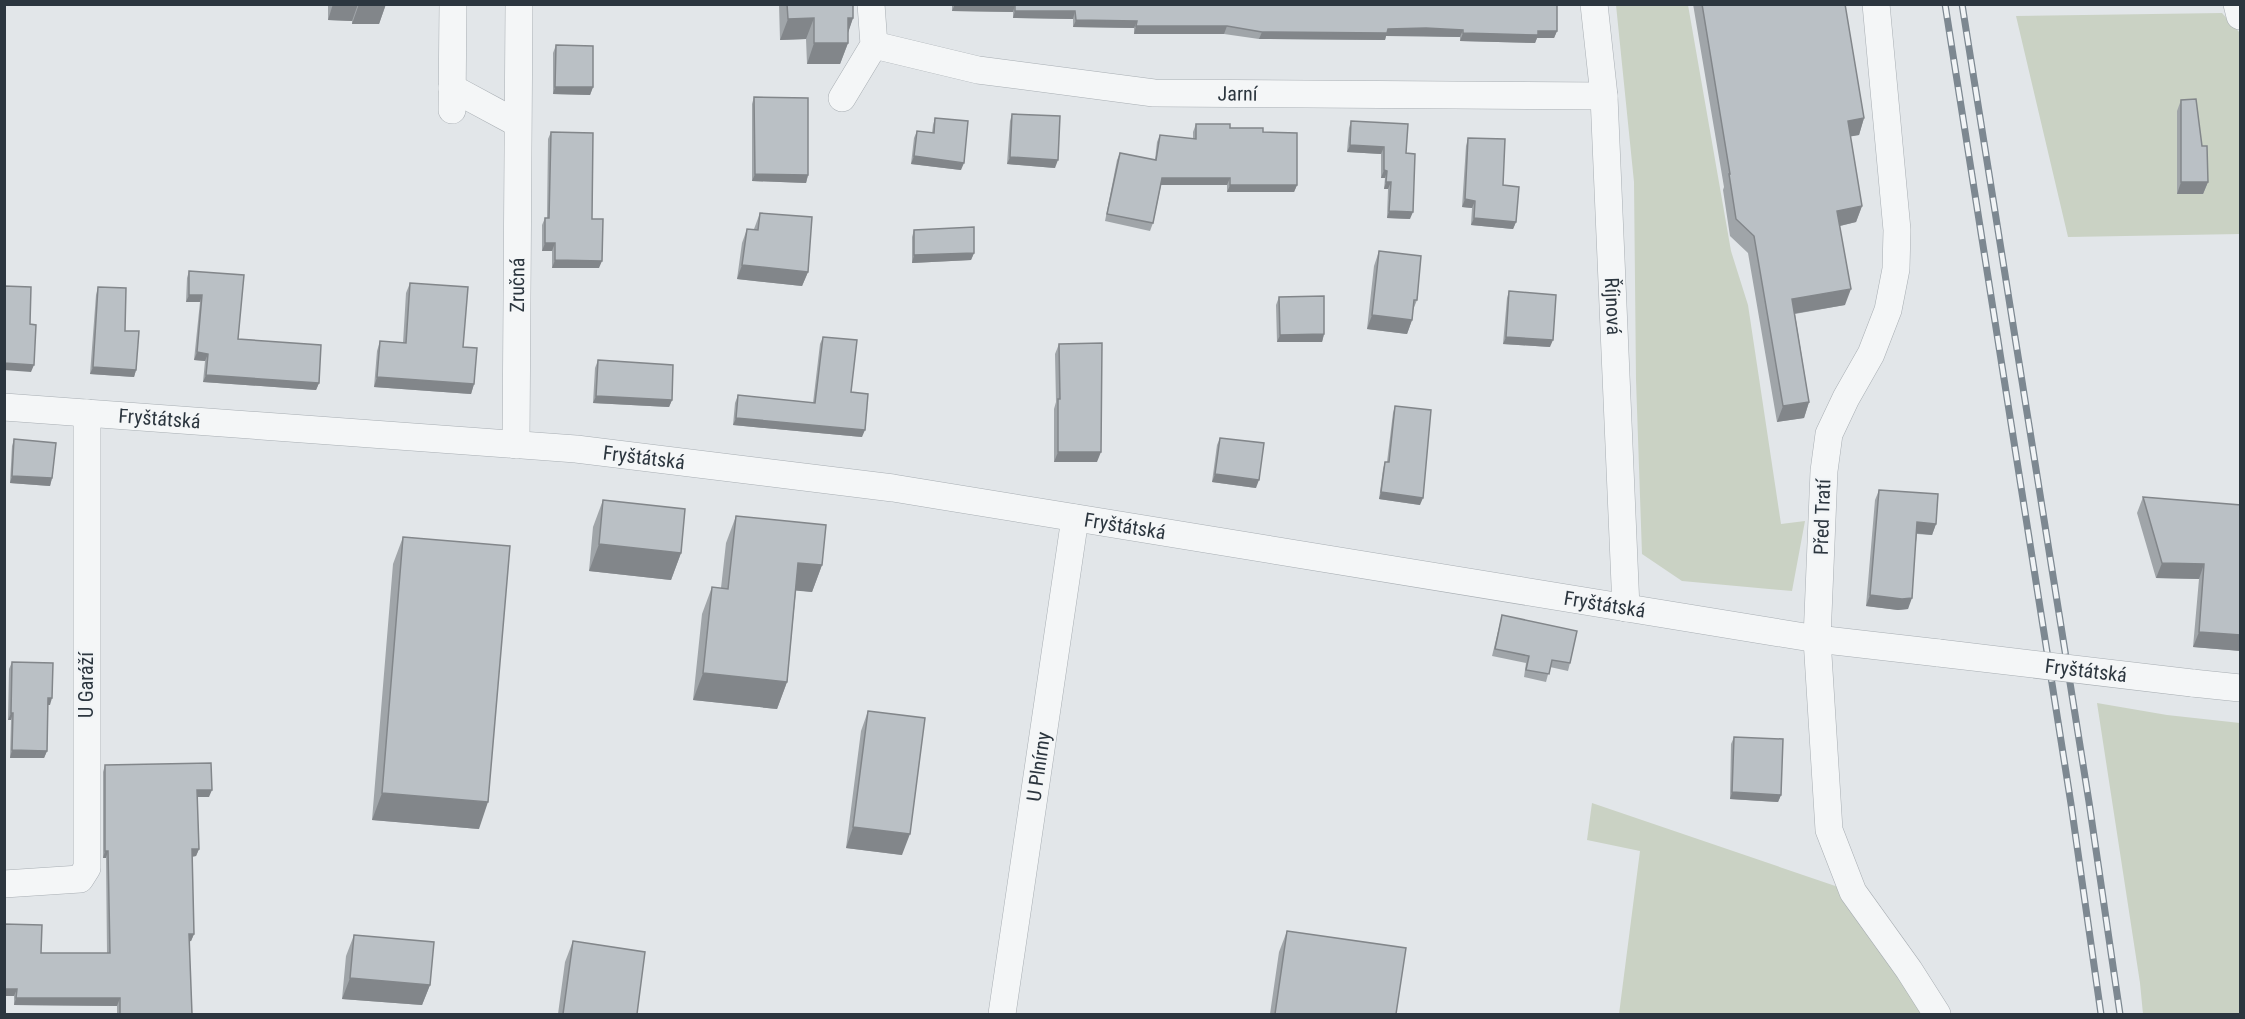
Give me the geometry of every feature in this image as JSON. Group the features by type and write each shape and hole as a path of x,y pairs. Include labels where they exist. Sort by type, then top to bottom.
{"street":[{"path":"453,4 452,99 517,123"},
{"name":"Zručná","path":"516,445 519,4"},
{"path":"842,98 874,45 871,4"},
{"name":"Říjnová","path":"1594,4 1604,96 1626,608"},
{"name":"Před Tratí","path":"1876,4 1897,230 1896,269 1888,310 1870,354 1829,434 1824,471 1817,639 1829,830 1852,892 1909,970 1937,1014"},
{"path":"2237,4 2241,16"},
{"name":"Jarní","path":"874,45 978,70 1154,93 1604,96"},
{"name":"Fryštátská","path":"4,408 576,449 881,487 1817,639 2241,688"},
{"name":"U Garáží","path":"4,884 80,879 87,868 87,413"},
{"name":"U Plnírny","path":"1002,1014 1075,518"}],"shaded area":[{"path":"1616,5 1688,5 1731,251 1748,305 1781,524 1805,521 1792,591 1682,581 1642,554 1636,380 1634,182"},
{"path":"2222,13 2240,33 2240,234 2068,237 2016,16"},
{"path":"2097,703 2167,715 2240,723 2240,1014 2143,1014"},
{"path":"1592,803 1853,892 1937,1014 1619,1014 1640,851 1587,840"}],"building":[{"path":"787,4 853,4 853,18 848,18 848,43 814,43 814,18 788,19"},
{"path":"999,4 1557,4 1557,31 1538,31 1538,35 1463,33 1463,30 1426,28 1388,29 1387,33 1262,32 1227,26 1136,26 1137,21 1076,20 1075,11 1015,11 1015,5"},
{"path":"1702,4 1845,4 1864,118 1848,121 1862,206 1837,211 1851,289 1792,299 1809,402 1783,406 1754,236 1736,219"},
{"path":"556,45 593,46 593,87 555,87"},
{"path":"754,97 808,98 808,175 755,174"},
{"path":"2196,99 2202,146 2207,146 2208,182 2181,182 2181,100"},
{"path":"1012,114 1060,116 1058,160 1010,157"},
{"path":"935,118 968,121 964,163 914,156 917,131 934,133"},
{"path":"1351,121 1408,124 1406,153 1415,154 1413,212 1389,211 1391,182 1386,182 1384,147 1350,145"},
{"path":"1196,124 1230,124 1230,128 1263,128 1263,132 1297,133 1297,185 1230,185 1230,178 1162,178 1153,223 1107,214 1120,153 1156,160 1160,135 1196,139"},
{"path":"551,132 593,133 592,219 603,219 602,261 555,260 555,243 545,243 545,218 549,218"},
{"path":"1468,138 1505,139 1503,185 1519,187 1516,222 1474,218 1475,201 1465,199"},
{"path":"760,213 812,217 808,272 742,265 747,229 758,230"},
{"path":"974,227 974,253 914,255 914,230"},
{"path":"1379,251 1421,256 1417,300 1414,300 1412,320 1372,315"},
{"path":"189,271 244,275 238,339 321,345 319,383 206,375 208,354 197,352 202,295 189,295"},
{"path":"410,283 468,287 463,347 477,348 474,384 377,377 380,341 406,343"},
{"path":"4,286 31,287 30,324 36,325 34,365 4,363"},
{"path":"98,287 126,288 125,331 139,331 136,370 93,367"},
{"path":"1509,291 1556,295 1553,340 1506,337"},
{"path":"1324,296 1324,334 1280,335 1279,297"},
{"path":"823,337 857,340 851,392 868,394 865,430 736,418 738,395 815,403"},
{"path":"1102,343 1101,452 1058,452 1059,344"},
{"path":"598,360 673,365 672,400 596,396"},
{"path":"1395,406 1431,410 1423,498 1381,492 1385,462 1389,462"},
{"path":"1220,438 1264,443 1259,480 1215,474"},
{"path":"14,439 56,443 52,478 12,476"},
{"path":"1879,490 1938,494 1936,524 1917,522 1912,598 1870,595"},
{"path":"2143,497 2241,505 2241,635 2199,632 2204,564 2162,563"},
{"path":"603,500 685,509 681,553 599,544"},
{"path":"736,516 826,525 822,565 798,563 787,682 703,673 712,587 728,589"},
{"path":"403,537 510,546 488,802 382,793"},
{"path":"1502,615 1577,631 1570,663 1552,660 1549,674 1526,670 1529,656 1495,649"},
{"path":"12,662 53,663 52,698 48,698 47,751 12,750"},
{"path":"868,711 925,718 910,834 853,827"},
{"path":"1734,737 1783,739 1781,795 1732,792"},
{"path":"211,763 212,790 197,790 199,849 192,849 194,934 189,934 192,1014 120,1014 120,998 16,998 17,989 4,989 4,924 42,925 41,953 110,953 108,851 105,851 105,765"},
{"path":"1287,931 1406,948 1396,1014 1275,1014"},
{"path":"354,935 434,942 430,985 350,978"},
{"path":"573,941 645,952 637,1014 563,1014"}],"railway":[{"path":"1945,4 2071,804 2101,1014"},
{"path":"1962,4 2089,802 2120,1014"}]}
